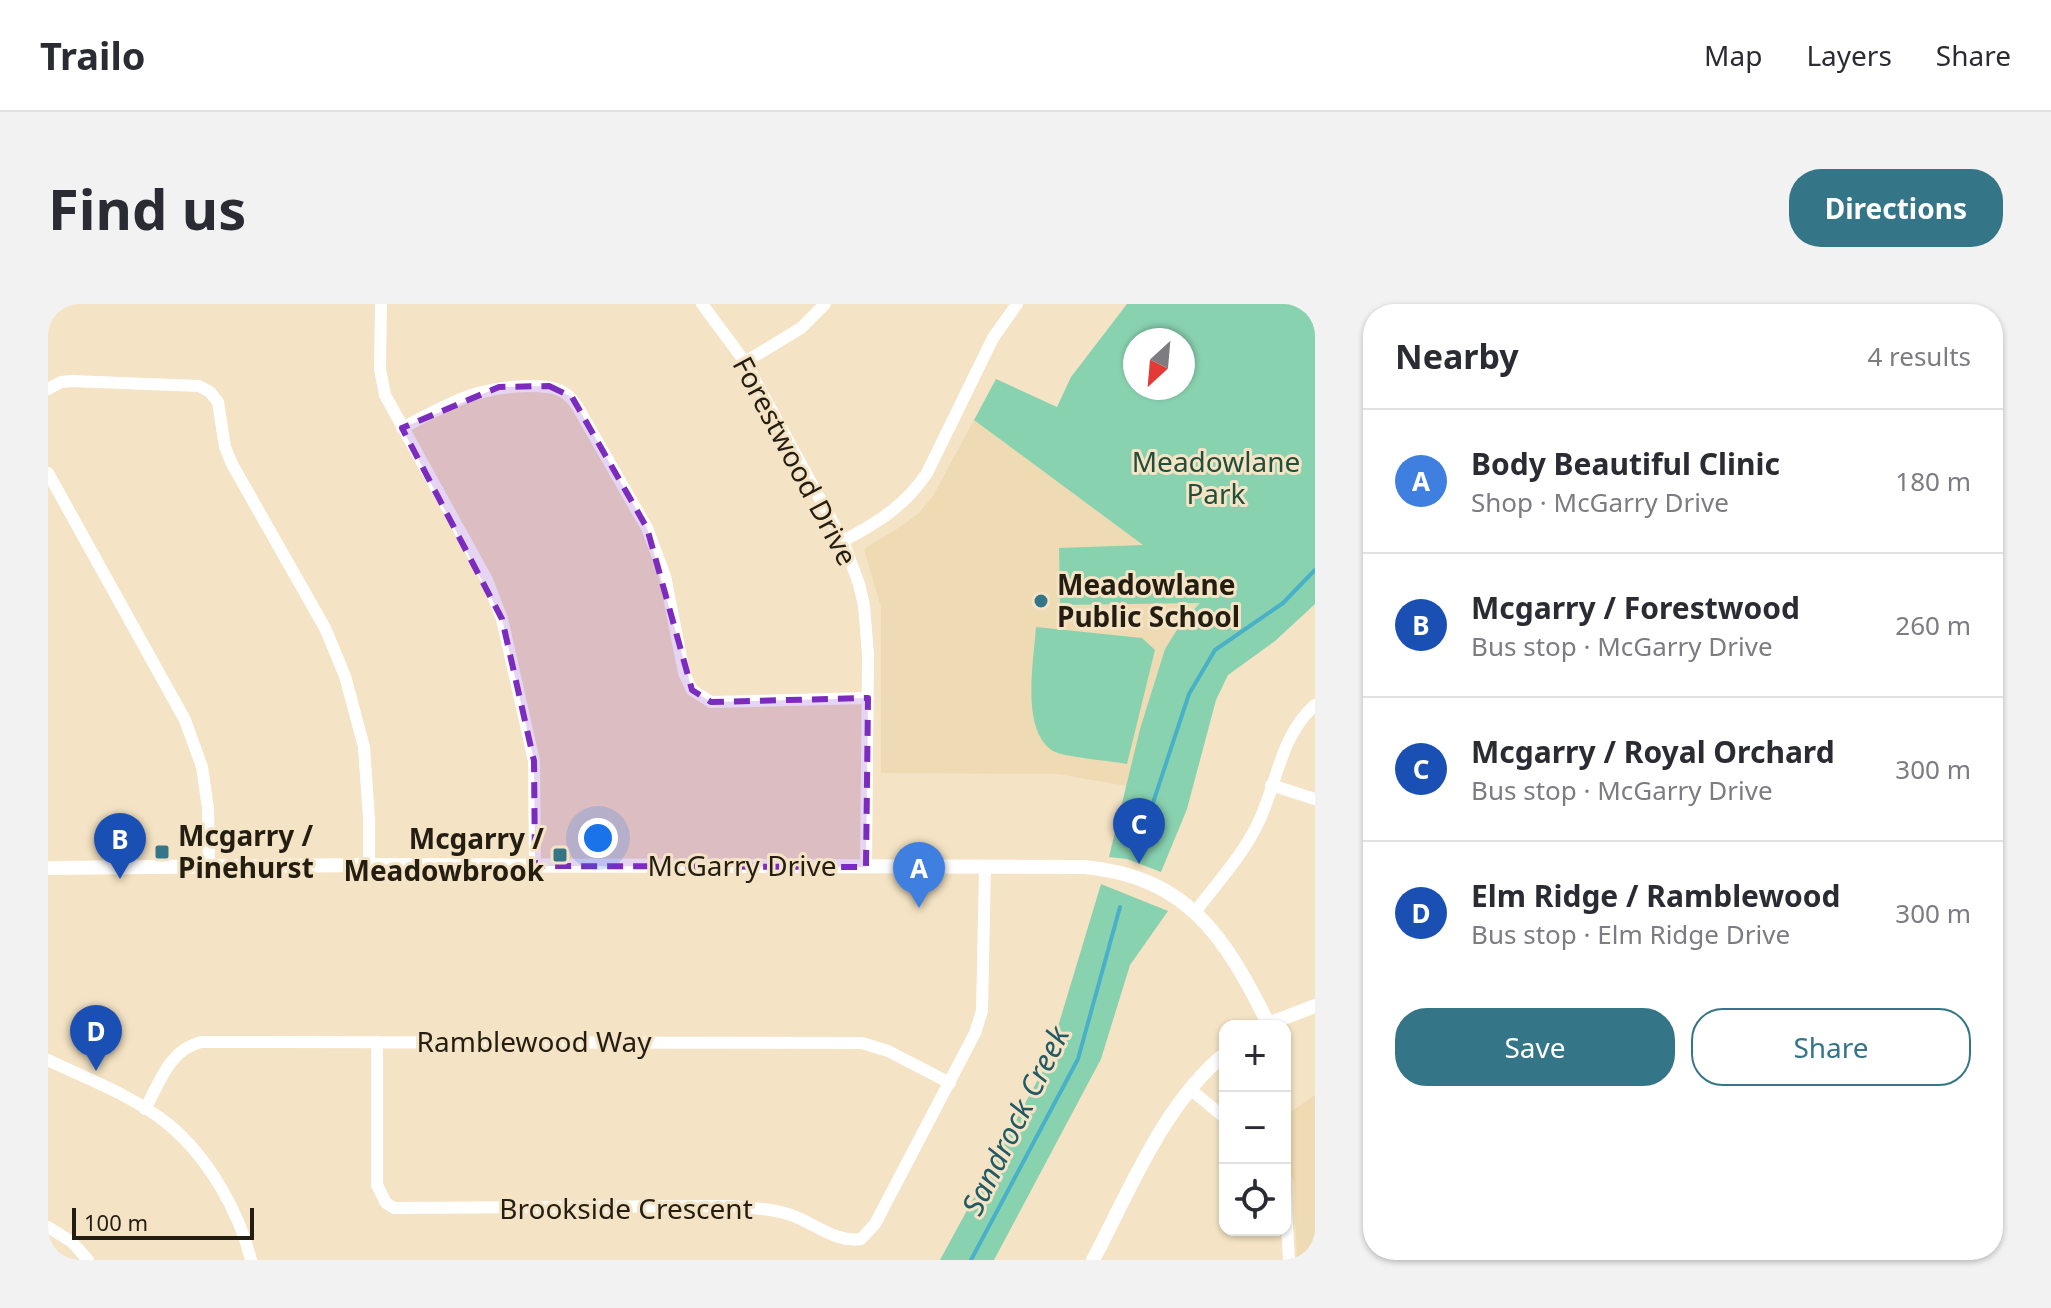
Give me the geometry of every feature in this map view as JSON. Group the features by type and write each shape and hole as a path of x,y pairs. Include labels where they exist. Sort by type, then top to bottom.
{"street":[{"path":"381,304 380,369 385,395 487,580 502,619 534,761 535,866"},
{"name":"Forestwood Drive","path":"702,304 745,362 843,541 859,584 864,605 868,698 866,867"},
{"path":"745,362 801,328 825,304"},
{"path":"843,541 892,513 914,493 927,473 993,338 1017,304"},
{"path":"48,389 61,382 72,381 189,384 210,392 218,402 225,447 232,464 325,628 345,676 364,747 369,865"},
{"path":"402,428 472,394 499,387 549,386 563,390 577,406 647,528 665,576 684,673 692,690 711,702 868,698"},
{"path":"48,473 185,720 202,767 208,808 209,866"},
{"path":"1195,912 1249,839 1260,820 1293,732 1315,705"},
{"path":"1271,785 1315,799"},
{"name":"McGarry Drive","path":"48,868 369,865 1085,867 1110,870 1145,880 1170,892 1195,912 1219,938 1244,975 1263,1020"},
{"name":"Brookside Crescent","path":"377,1042 377,1185 386,1203 394,1208 728,1206 793,1215 842,1239 861,1239 875,1224 975,1033 982,1011 985,867"},
{"path":"1276,1020 1315,1006"},
{"name":"Ramblewood Way","path":"145,1109 174,1056 189,1045 201,1042 862,1043 888,1051 950,1083"},
{"path":"48,1060 145,1109 168,1124 206,1166 232,1210 251,1260"},
{"path":"1093,1260 1159,1135 1190,1089 1219,1060"},
{"path":"1190,1089 1219,1113"},
{"path":"48,1227 72,1242 88,1260"},
{"path":"1288,1236 1289,1260"}],"highlighted area":[{"path":"549,386 572,397 647,528 692,690 711,702 868,698 866,867 535,866 534,761 502,619 402,428 499,387"}],"shaded area":[{"name":"Meadowlane Public School","path":"974,420 1209,594 1180,625 1165,649 1140,729 1127,786 1058,774 881,773 881,607 864,549 919,513 933,496"},
{"path":"1315,1095 1315,1260 1297,1260 1294,1181 1291,1175 1291,1112"}],"green space":[{"name":"Meadowlane Park","path":"1127,304 1315,304 1315,604 1275,641 1228,675 1216,700 1187,809 1161,872 1127,859 1109,857 1140,729 1165,649 1180,625 1200,603 1060,605 1059,548 1143,545 974,420 996,379 1057,407 1071,377"},
{"path":"1036,627 1142,638 1155,650 1127,764 1058,753 1043,741 1036,727 1031,694"},
{"path":"1101,884 1168,911 1130,965 1101,1059 994,1260 940,1260 1047,1063"}],"waterway":[{"name":"Sandrock Creek","path":"1138,848 1189,694 1215,650 1283,603 1315,570"},
{"name":"Sandrock Creek","path":"971,1260 1078,1059 1120,907"}],"place":[{"name":"Meadowlane Public School","path":"1041,601"},
{"name":"Mcgarry / Pinehurst","path":"162,852"},
{"name":"Mcgarry / Meadowbrook","path":"560,855"},
{"name":"Mcgarry / Royal Orchard","path":"1139,864"},
{"name":"Mcgarry / Forestwood","path":"120,879"},
{"name":"Body Beautiful Clinic","path":"919,908"},
{"name":"Elm Ridge / Ramblewood","path":"96,1071"}]}
